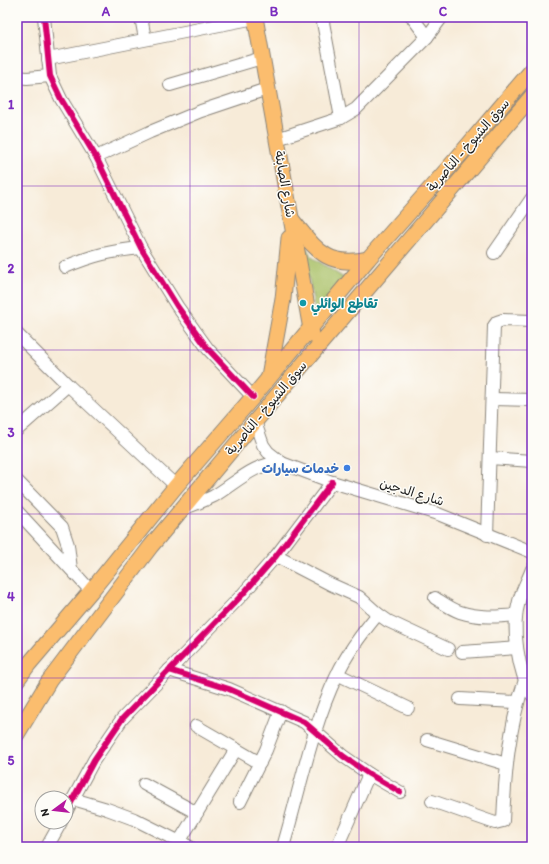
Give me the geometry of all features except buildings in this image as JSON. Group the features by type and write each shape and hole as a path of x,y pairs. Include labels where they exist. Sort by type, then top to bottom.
{"main road":[{"name":"شارع الصابئة","path":"255,18 315,350"},
{"name":"سوق الشيوخ - الناصرية","path":"17,680 28,665 91,592 176,486 311,329 368,259 532,70"},
{"name":"سوق الشيوخ - الناصرية","path":"17,734 50,680 151,546 256,419 532,96"},
{"path":"291,219 313,246 325,255 338,261 353,262 368,259"},
{"path":"269,378 283,299 291,219"},
{"path":"28,665 50,680"}],"street":[{"path":"44,17 50,76 61,99 96,157 142,248 177,306 208,349 253,397"},
{"path":"141,17 145,39"},
{"path":"322,17 341,118"},
{"path":"412,17 426,37"},
{"path":"277,139 341,118 356,109 426,37 442,17"},
{"path":"48,59 255,18"},
{"path":"170,85 262,58"},
{"path":"17,77 27,78 50,76"},
{"path":"96,157 150,132 201,111 267,89"},
{"path":"494,253 532,198"},
{"path":"65,267 91,256 116,250 142,248"},
{"path":"487,535 494,326 496,322 503,320 532,321"},
{"path":"17,334 68,385 176,486"},
{"path":"17,430 68,385"},
{"path":"492,399 532,400"},
{"name":"شارع الدجين","path":"256,419 257,428 263,445 282,463 332,482 438,514 532,552"},
{"path":"490,458 532,461"},
{"name":"شارع الدجين","path":"182,509 214,496 260,466 271,463 282,463"},
{"path":"17,481 62,527 68,545 70,569"},
{"path":"74,797 94,760 122,718 242,596 276,556 332,482"},
{"path":"18,516 91,592"},
{"path":"276,556 359,597 378,614 448,649"},
{"path":"532,569 519,601 516,615 517,648 524,680 532,695"},
{"path":"435,598 459,612 477,616 498,617 516,615"},
{"path":"283,847 316,731 337,674 357,640 378,614"},
{"path":"462,652 517,648"},
{"path":"169,670 229,689 304,722 343,756 369,774 400,792"},
{"path":"337,674 408,708"},
{"path":"432,801 495,823 503,821 506,764 517,702 524,680"},
{"path":"460,699 517,702"},
{"path":"240,802 260,763 281,712"},
{"path":"196,726 260,763"},
{"path":"427,740 506,764"},
{"path":"74,799 134,819 184,844 197,813 236,749"},
{"path":"337,847 369,774"},
{"path":"144,784 197,813"},
{"path":"47,847 57,830"}],"green space":[{"path":"303,246 306,247 312,257 347,280 315,312"}],"cycle path":[{"path":"44,17 50,76 61,99 96,157 141,248 177,306 208,349 253,397"},
{"path":"74,797 94,760 122,719 242,595 276,556 332,482"},
{"path":"169,670 229,689 304,722 343,756 369,774 400,792"}],"place":[{"name":"تقاطع الوائلي","path":"303,303"},
{"name":"خدمات سيارات","path":"347,468"}]}
